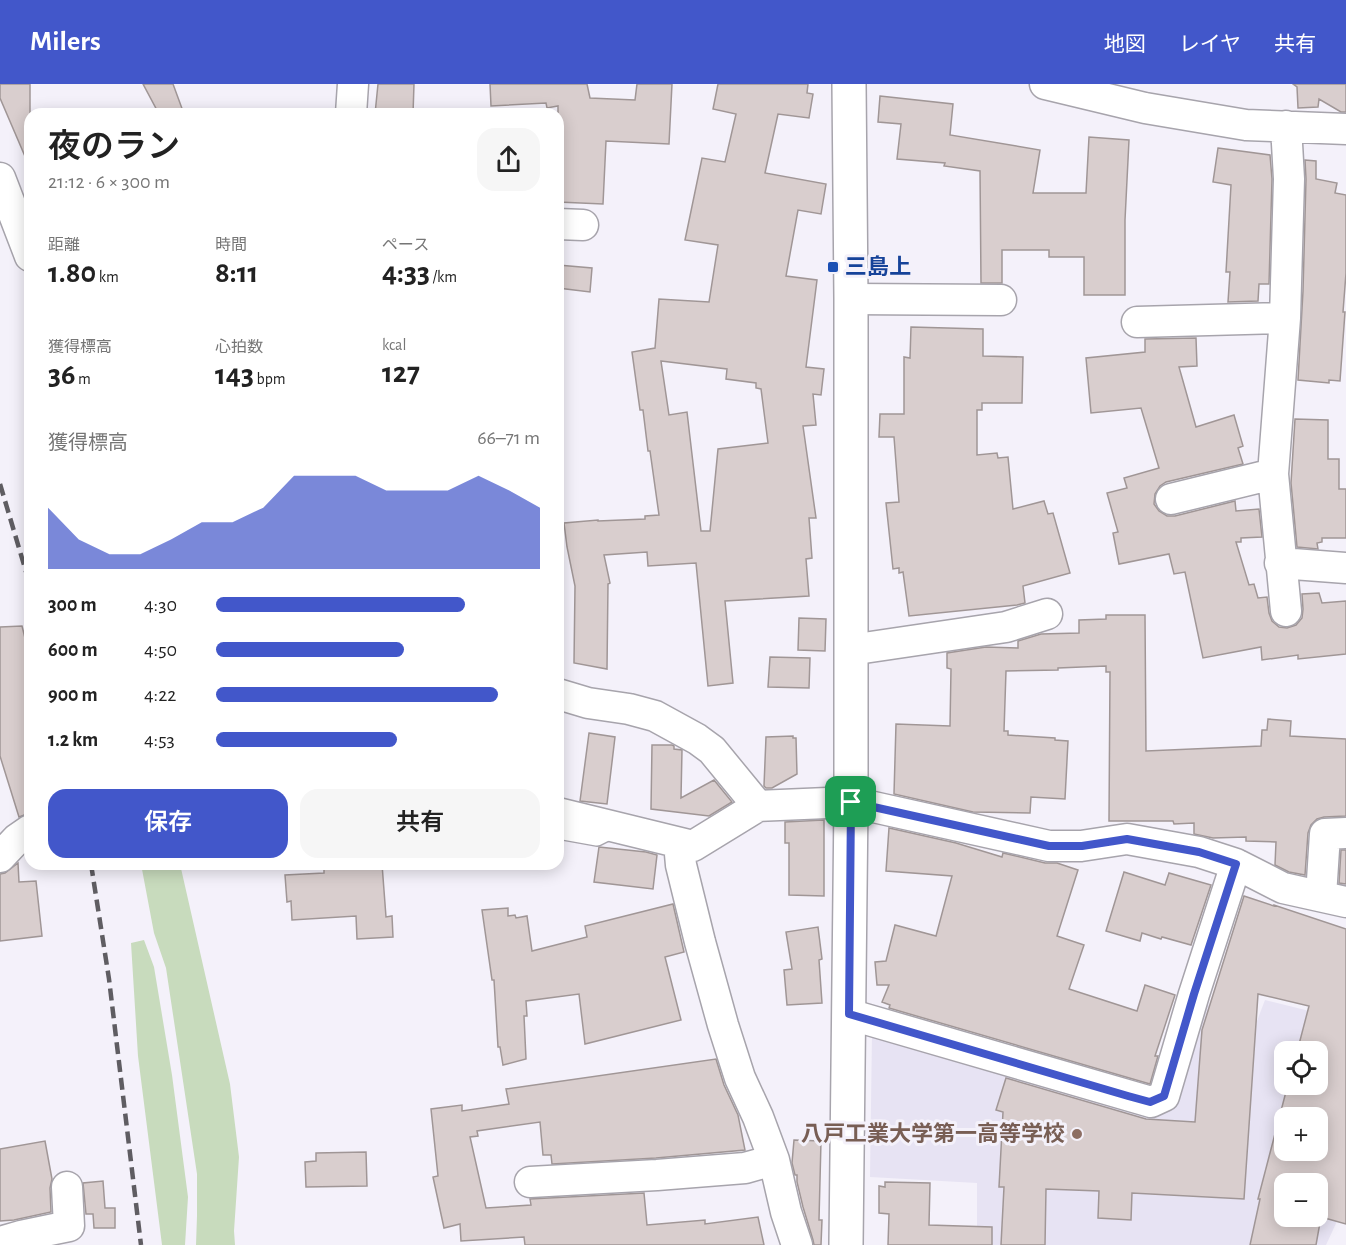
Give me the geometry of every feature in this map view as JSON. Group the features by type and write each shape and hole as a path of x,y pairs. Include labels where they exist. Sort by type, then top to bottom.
{"street":[{"path":"351,108 353,84"},
{"path":"846,1245 851,802 849,84"},
{"path":"1045,84 1145,108 1246,125 1346,129"},
{"path":"1286,126 1289,179 1285,318 1273,474 1286,611"},
{"path":"0,178 24,240"},
{"path":"851,299 1001,300"},
{"path":"1137,322 1285,318"},
{"path":"1172,499 1273,474"},
{"path":"1281,563 1346,568"},
{"path":"850,650 1006,627 1047,614"},
{"path":"564,696 588,703 655,716 697,739 712,750 758,806"},
{"path":"564,815 693,846 758,806 851,802 1049,846 1082,846 1127,839 1199,852 1236,864 1283,888 1333,899 1325,834 1346,833"},
{"path":"0,856 24,834"},
{"path":"679,843 681,865 723,1025 740,1078 759,1117 774,1160 786,1212 797,1245"},
{"path":"849,1014 1150,1102 1164,1096 1236,864"},
{"path":"530,1182 745,1168 774,1160"},
{"path":"0,1242 69,1226 67,1187"}],"lane":[{"path":"564,832 597,838 617,828"}],"shaded area":[{"name":"八戸工業大学第一高等学校","path":"1265,1000 1346,1020 1346,1202 1326,1245 977,1245 977,1183 870,1177 872,1034 1147,1107 1201,1002 1257,1021"}],"green space":[{"path":"142,870 181,870 230,1084 239,1157 235,1245 196,1245 197,1174 166,968 154,933"},
{"path":"144,940 154,967 172,1075 188,1197 185,1245 162,1245 138,1056 131,943"}],"building":[{"path":"0,84 30,84 30,108 24,108 24,154 0,98"},
{"path":"143,84 173,84 182,108 156,108"},
{"path":"378,84 414,84 413,108 376,108"},
{"path":"490,84 587,84 590,98 635,100 637,84 672,84 669,144 606,141 603,204 564,202 564,108 558,108 558,106 547,108 546,103 491,106"},
{"path":"718,84 808,84 807,93 813,94 809,118 778,114 765,173 826,184 821,214 798,210 786,276 817,280 806,367 824,369 821,395 813,394 816,425 803,426 816,518 809,518 812,558 806,559 809,596 725,601 733,683 708,686 696,563 648,566 647,552 604,555 610,583 608,584 607,669 574,663 575,586 564,523 645,519 645,516 659,515 632,352 655,348 659,299 709,302 718,245 685,240 702,158 725,162 736,114 713,109","holes":["661,361 727,369 726,379 756,383 756,388 761,389 768,443 718,449 710,531 701,531 687,412 669,415"]},
{"path":"1293,84 1346,84 1346,112 1341,112 1319,99 1318,107 1298,108 1297,87"},
{"path":"880,96 953,104 950,135 1040,150 1033,193 1086,193 1089,137 1129,140 1125,220 1125,295 1084,295 1084,257 1049,257 1049,250 1002,250 1002,283 981,283 980,171 944,166 945,163 897,159 901,124 878,122"},
{"path":"1218,148 1270,155 1272,179 1269,284 1259,284 1258,301 1228,302 1230,272 1226,272 1231,185 1213,182"},
{"path":"1305,160 1316,161 1316,179 1337,183 1335,193 1346,195 1346,273 1343,312 1345,312 1340,381 1329,380 1329,383 1298,380 1303,291"},
{"path":"564,266 592,268 590,292 564,289"},
{"path":"911,327 983,329 983,356 1023,357 1022,403 982,403 982,410 977,410 977,455 997,453 998,458 1008,457 1013,509 1044,501 1048,514 1053,513 1070,573 1023,586 1025,603 909,616 903,572 899,573 899,568 893,569 886,503 899,502 894,437 879,437 880,414 904,414 904,357 910,358"},
{"path":"1196,338 1197,366 1179,367 1196,427 1234,415 1243,446 1238,448 1243,464 1166,482 1155,494 1154,504 1167,516 1235,501 1236,511 1259,509 1262,537 1241,538 1241,542 1236,542 1249,585 1254,584 1258,598 1267,597 1272,621 1279,627 1287,628 1296,625 1302,618 1302,594 1319,593 1322,603 1346,601 1346,654 1298,659 1298,655 1262,660 1261,647 1203,658 1185,572 1174,574 1169,554 1119,564 1113,533 1118,532 1107,493 1127,488 1124,478 1159,468 1141,408 1091,413 1086,358 1145,352 1145,339"},
{"path":"1295,419 1328,420 1328,459 1339,459 1339,489 1346,489 1346,538 1322,538 1322,542 1317,543 1318,549 1297,547 1291,483"},
{"path":"1106,615 1145,615 1146,751 1261,746 1262,730 1267,730 1268,719 1291,721 1290,736 1346,739 1346,816 1324,817 1317,819 1311,825 1308,833 1305,875 1289,872 1275,865 1276,842 1246,841 1246,837 1213,838 1194,834 1194,823 1109,821 1110,672 1106,672 1106,666 1006,671 1004,731 1008,731 1008,735 1068,741 1065,799 1031,797 1030,813 973,812 894,794 896,724 950,726 951,669 947,668 947,653 986,647 1018,648 1018,641 1041,634 1079,633 1079,620 1106,619"},
{"path":"799,618 826,619 825,651 798,650"},
{"path":"22,626 24,634 24,815 19,817 0,756 0,627"},
{"path":"770,657 810,658 809,688 768,687"},
{"path":"589,733 615,737 607,804 580,801"},
{"path":"793,736 796,738 797,774 772,788 766,788 764,786 766,737"},
{"path":"652,745 672,745 674,749 682,750 681,798 714,780 732,802 709,816 651,809"},
{"path":"824,820 824,896 789,895 789,843 785,843 785,822"},
{"path":"889,828 956,843 1002,857 1003,853 1045,863 1057,863 1078,870 1057,936 1084,945 1069,989 1137,1011 1145,985 1175,995 1155,1056 1158,1056 1150,1084 889,1008 890,1005 882,1002 889,985 877,985 875,962 886,961 895,925 936,936 952,876 886,871"},
{"path":"599,847 657,855 653,889 594,882"},
{"path":"1341,850 1346,850 1346,884 1339,883"},
{"path":"18,863 19,882 36,881 42,936 0,941 0,874"},
{"path":"324,870 382,870 386,917 392,916 393,937 357,939 356,916 292,920 291,901 287,902 285,875 324,873"},
{"path":"1124,872 1165,885 1169,873 1211,885 1191,945 1142,933 1140,941 1106,931"},
{"path":"1244,896 1346,929 1346,1224 1328,1219 1328,1173 1274,1173 1274,1227 1319,1227 1316,1245 1250,1245 1260,1199 1258,1199 1274,1138 1274,1161 1328,1161 1328,1107 1282,1107 1285,1095 1328,1095 1328,1041 1300,1041 1309,1006 1258,994 1244,1199 1132,1193 1131,1220 1098,1218 1099,1191 1046,1189 1045,1245 1001,1245 1004,1187 999,1187 1003,1112 996,1110 1006,1078 1146,1119 1195,1122 1202,1030"},
{"path":"673,904 684,952 665,957 681,1020 585,1044 579,994 526,1001 527,1016 524,1016 526,1059 503,1065 500,1047 498,1047 494,980 492,980 482,910 508,908 508,916 515,915 516,918 527,916 532,951 587,937 585,926"},
{"path":"818,927 822,959 819,960 822,1003 787,1005 784,970 792,969 786,932"},
{"path":"716,1059 724,1085 738,1115 745,1150 552,1164 551,1155 543,1155 540,1122 477,1131 478,1136 470,1137 486,1208 531,1205 530,1199 644,1193 647,1225 705,1220 705,1224 758,1217 764,1245 525,1245 524,1237 461,1241 460,1224 444,1228 433,1177 438,1176 431,1109 462,1105 462,1111 509,1104 506,1089"},
{"path":"794,1140 821,1141 819,1220 822,1220 821,1245 814,1245 803,1207 797,1175 795,1175 792,1163"},
{"path":"45,1141 52,1179 51,1212 0,1221 0,1149"},
{"path":"366,1152 367,1186 306,1187 305,1162 316,1161 316,1153"},
{"path":"103,1181 105,1208 115,1208 115,1228 94,1228 93,1214 86,1214 83,1183"},
{"path":"885,1182 930,1183 929,1225 992,1227 992,1245 888,1245 889,1214 879,1213 879,1186 885,1187"}],"railway":[{"path":"0,484 24,565"},
{"path":"92,870 109,979 141,1245"}],"place":[{"name":"三島上","path":"833,267"},
{"name":"八戸工業大学第一高等学校","path":"1077,1134"}],"route":[{"path":"851,802 1049,846 1082,846 1127,839 1199,852 1236,864 1164,1096 1150,1102 849,1014 851,802"}]}
